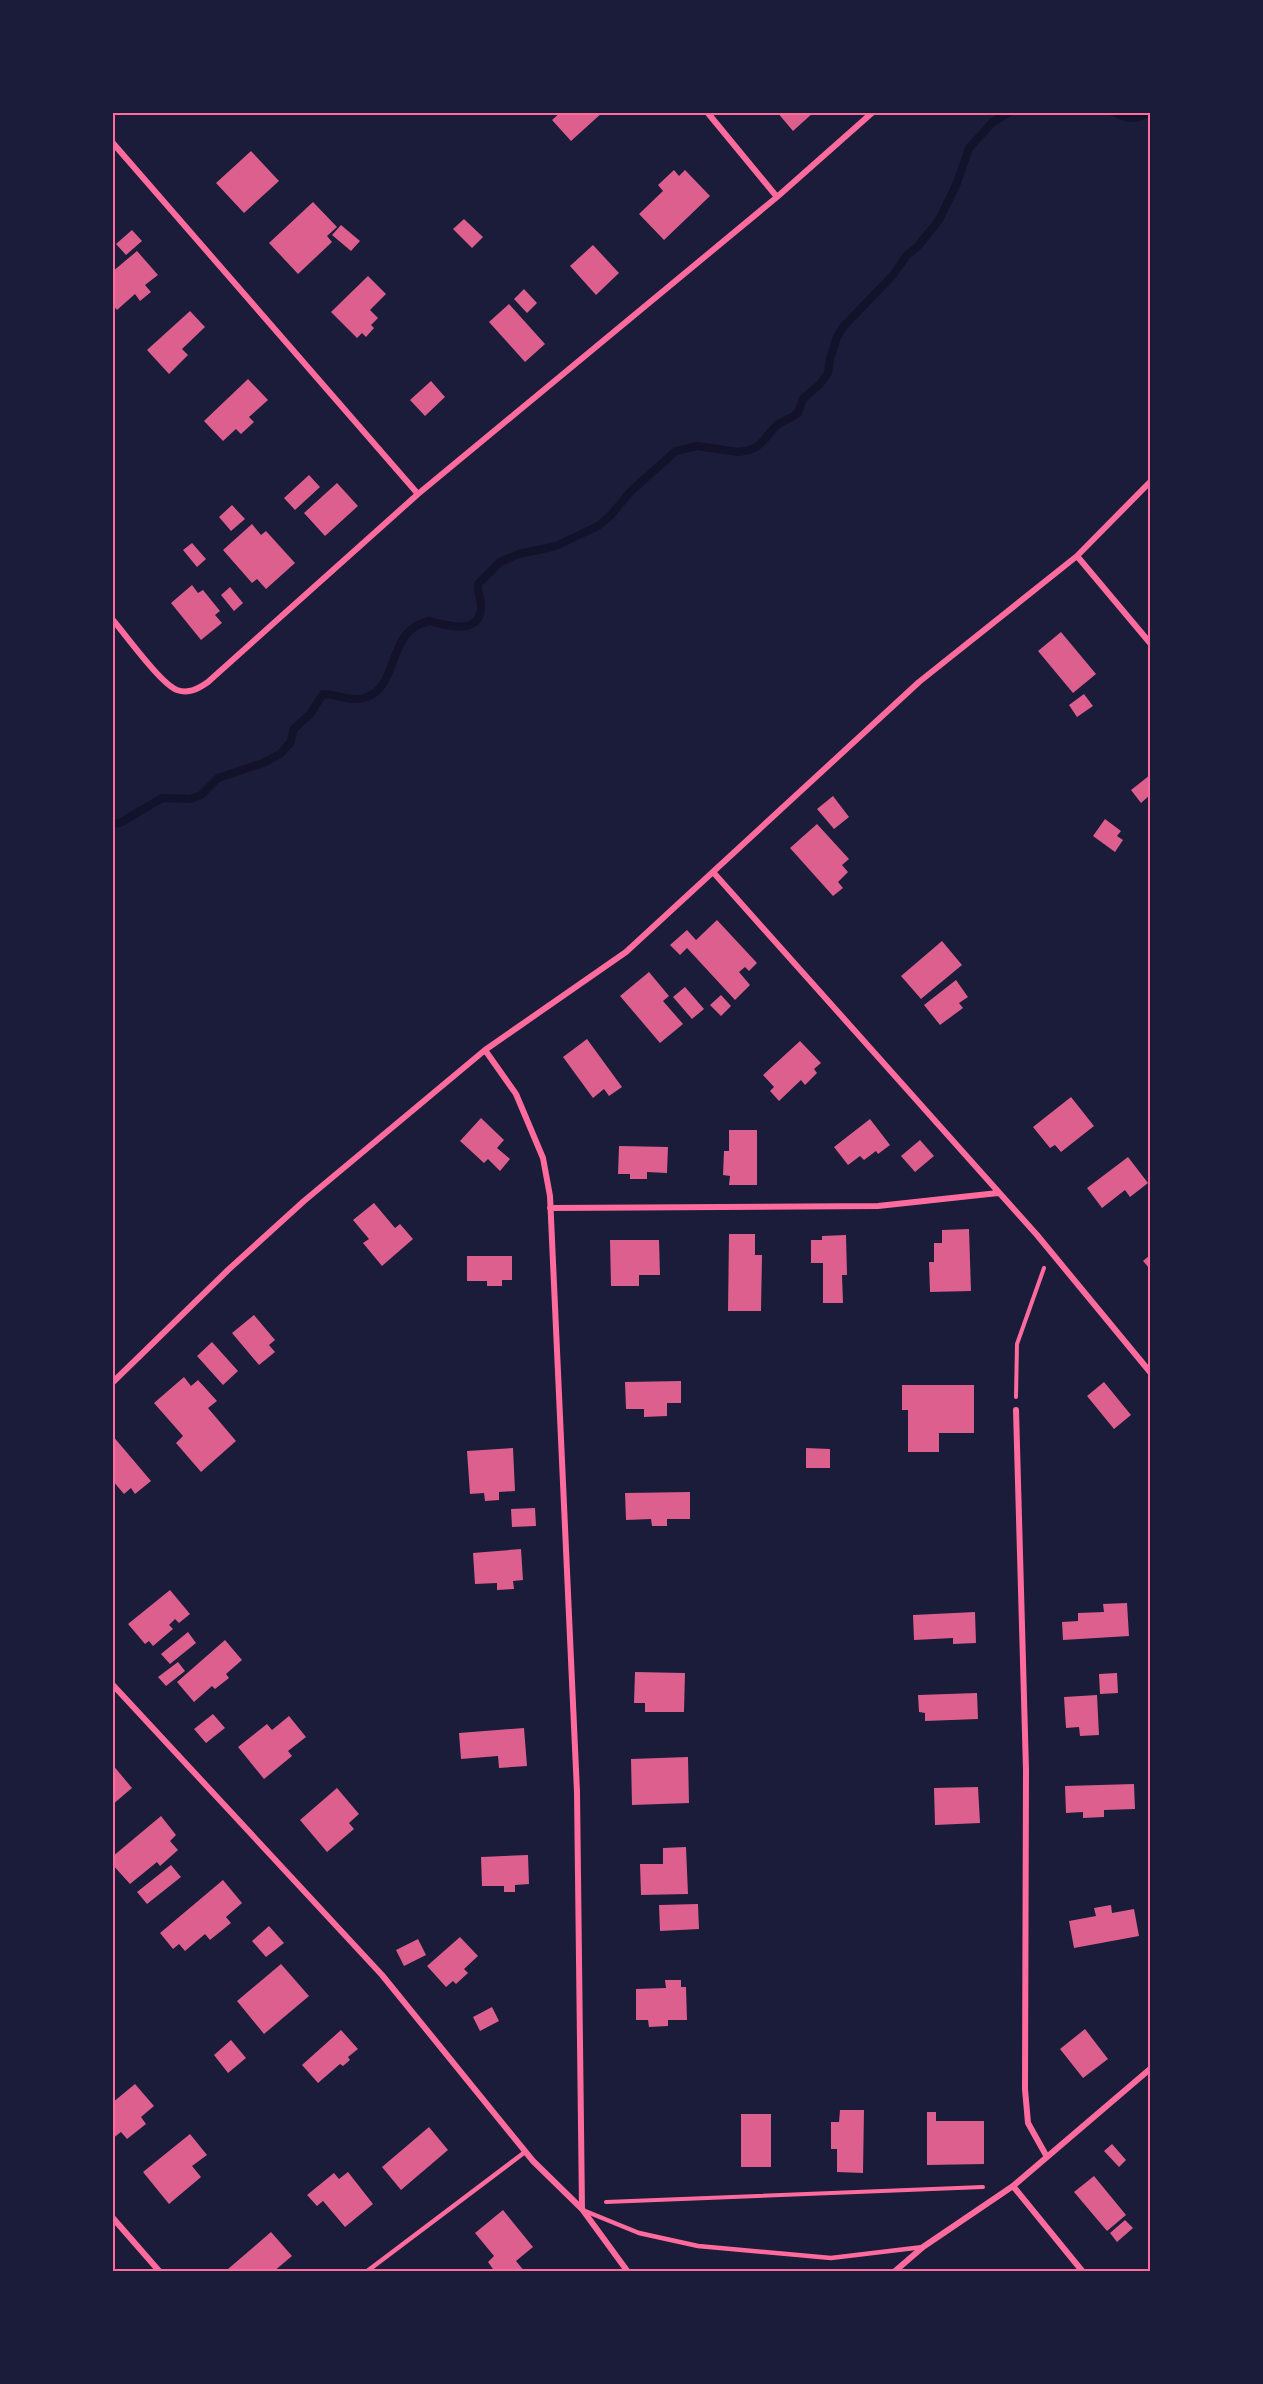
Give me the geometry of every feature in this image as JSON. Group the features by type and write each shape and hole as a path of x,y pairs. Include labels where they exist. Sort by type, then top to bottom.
{"street":[{"path":"707,112 777,197"},
{"path":"112,619 163,680 177,690 194,691 216,675 418,494 777,197 873,112"},
{"path":"112,142 418,494"},
{"path":"112,1383 228,1270 304,1201 485,1050 626,952 919,681 1077,556 1150,482"},
{"path":"1077,556 1150,643"},
{"path":"713,872 1050,1252 1150,1372"},
{"path":"485,1050 516,1094 543,1158 550,1208 577,1791 582,2206"},
{"path":"550,1208 879,1206 998,1193"},
{"path":"1016,1410 1026,1770 1024,2089 1028,2123 1047,2157"},
{"path":"112,1684 382,1975 525,2152 582,2206 628,2271"},
{"path":"894,2271 923,2247 1013,2186 1150,2069"},
{"path":"1013,2186 1083,2271"},
{"path":"112,2217 160,2271"}],"lane":[{"path":"366,2271 525,2152"},
{"path":"582,2206 639,2233 698,2246 831,2258 923,2247"}],"path":[{"path":"1016,1410 1017,1344 1035,1288 1050,1252"},
{"path":"582,2206 1013,2186"}],"building":[{"path":"561,112 603,112 571,141 552,120"},
{"path":"777,112 814,112 793,131"},
{"path":"251,151 279,181 244,213 216,183"},
{"path":"674,170 679,176 685,170 710,196 664,240 639,214 663,191 658,185"},
{"path":"313,202 337,227 327,236 332,242 298,274 269,243"},
{"path":"464,219 483,237 472,248 453,229"},
{"path":"341,225 360,241 351,251 332,235"},
{"path":"132,230 142,241 126,255 116,244"},
{"path":"593,245 619,273 596,295 570,266"},
{"path":"137,251 158,275 145,285 151,292 140,301 135,294 117,310 112,304 112,272"},
{"path":"368,276 386,294 370,310 378,318 371,325 374,328 366,337 362,333 357,338 331,312"},
{"path":"524,289 537,303 527,313 514,299"},
{"path":"509,304 545,344 525,362 489,322"},
{"path":"190,311 205,327 182,349 188,355 169,374 147,350"},
{"path":"248,379 268,400 249,417 254,422 241,434 236,429 223,441 204,421"},
{"path":"431,381 445,397 425,416 410,400"},
{"path":"309,475 320,487 295,510 284,498"},
{"path":"337,483 358,506 325,536 304,513"},
{"path":"232,505 245,519 231,531 219,517"},
{"path":"252,524 261,535 266,531 295,563 266,589 257,579 252,583 223,550"},
{"path":"192,543 206,559 197,567 183,550"},
{"path":"192,585 198,593 203,590 220,611 215,615 222,623 201,640 171,603"},
{"path":"230,587 243,603 234,611 221,595"},
{"path":"1061,632 1096,674 1073,693 1038,651"},
{"path":"1084,694 1093,706 1077,717 1069,705"},
{"path":"1150,775 1150,795 1141,803 1131,790"},
{"path":"833,796 849,817 834,829 817,809"},
{"path":"1105,819 1121,831 1117,836 1123,840 1115,852 1093,836"},
{"path":"817,824 849,859 842,865 848,872 838,882 843,888 833,896 790,848"},
{"path":"717,920 757,963 749,971 745,967 739,972 750,985 735,1000 687,948 680,955 670,945 687,930 696,940"},
{"path":"942,941 962,965 921,999 901,976"},
{"path":"649,972 669,996 663,1001 683,1024 660,1043 620,996"},
{"path":"956,980 968,997 959,1003 963,1008 940,1025 924,1005"},
{"path":"685,987 704,1009 692,1019 673,997"},
{"path":"721,995 731,1006 721,1016 710,1005"},
{"path":"587,1039 622,1087 609,1096 604,1089 593,1098 563,1057"},
{"path":"800,1041 821,1063 814,1069 817,1073 805,1085 801,1080 779,1101 770,1091 774,1087 763,1075"},
{"path":"1071,1097 1094,1126 1061,1152 1055,1145 1050,1148 1033,1127"},
{"path":"481,1118 504,1140 497,1148 510,1159 500,1171 488,1159 484,1163 460,1141"},
{"path":"870,1119 890,1145 864,1160 860,1156 848,1165 834,1147"},
{"path":"729,1130 757,1130 757,1185 729,1185 730,1176 723,1175 724,1151 729,1151"},
{"path":"920,1140 934,1156 915,1172 901,1156"},
{"path":"619,1146 668,1147 667,1173 647,1172 647,1179 630,1179 630,1174 618,1174"},
{"path":"1128,1157 1148,1183 1130,1197 1125,1190 1102,1208 1087,1188"},
{"path":"374,1203 395,1228 400,1224 413,1239 382,1266 363,1243 369,1239 353,1220"},
{"path":"969,1229 971,1291 930,1292 929,1262 934,1262 934,1243 942,1243 942,1230"},
{"path":"729,1234 755,1234 755,1255 762,1255 761,1311 728,1311"},
{"path":"846,1235 847,1275 842,1275 843,1303 823,1303 823,1263 811,1263 811,1240 822,1240 822,1236"},
{"path":"610,1240 659,1240 660,1275 639,1275 639,1286 611,1286"},
{"path":"1150,1255 1150,1269 1143,1261"},
{"path":"467,1256 512,1256 512,1280 502,1280 502,1286 487,1286 487,1281 467,1281"},
{"path":"254,1315 275,1340 269,1345 275,1352 259,1365 232,1333"},
{"path":"212,1342 238,1371 223,1385 197,1356"},
{"path":"184,1377 191,1386 198,1380 217,1401 208,1408 236,1441 201,1472 176,1443 183,1436 154,1403"},
{"path":"681,1381 681,1403 667,1403 667,1416 644,1417 644,1409 626,1409 625,1382"},
{"path":"1104,1382 1131,1415 1114,1429 1087,1396"},
{"path":"902,1385 974,1385 974,1433 939,1433 939,1452 908,1452 908,1410 902,1410"},
{"path":"112,1435 151,1481 135,1494 131,1488 124,1494 112,1480"},
{"path":"513,1448 515,1491 499,1492 499,1500 485,1501 484,1493 470,1494 467,1451"},
{"path":"806,1448 830,1449 830,1468 806,1468"},
{"path":"690,1492 690,1519 667,1519 667,1526 652,1526 651,1519 626,1520 625,1493"},
{"path":"535,1508 536,1526 512,1527 511,1509"},
{"path":"521,1549 523,1580 513,1581 514,1589 497,1590 497,1583 475,1584 473,1553"},
{"path":"170,1590 190,1614 179,1623 175,1619 169,1625 173,1629 153,1646 149,1641 145,1644 128,1624"},
{"path":"1127,1603 1129,1636 1063,1640 1062,1622 1078,1621 1078,1613 1104,1612 1103,1604"},
{"path":"975,1612 976,1643 953,1644 953,1638 914,1640 913,1615"},
{"path":"188,1632 196,1643 170,1664 161,1654"},
{"path":"225,1640 242,1660 226,1674 229,1678 215,1689 212,1686 194,1702 177,1682"},
{"path":"178,1662 185,1671 166,1686 158,1677"},
{"path":"635,1672 685,1673 684,1712 645,1712 645,1703 634,1703"},
{"path":"1117,1673 1118,1693 1100,1694 1099,1674"},
{"path":"977,1693 978,1719 925,1721 925,1713 919,1712 918,1695"},
{"path":"1097,1695 1099,1735 1080,1736 1079,1727 1066,1728 1064,1697"},
{"path":"213,1714 225,1728 206,1743 194,1729"},
{"path":"289,1716 306,1737 288,1751 292,1756 264,1779 238,1747 267,1724 272,1730"},
{"path":"524,1728 527,1766 499,1768 498,1756 461,1759 459,1733"},
{"path":"688,1757 689,1803 632,1805 631,1759"},
{"path":"112,1764 132,1788 112,1805"},
{"path":"1134,1784 1135,1809 1104,1810 1104,1817 1083,1818 1083,1812 1066,1813 1065,1786"},
{"path":"978,1787 980,1823 935,1825 934,1788"},
{"path":"337,1788 359,1814 349,1823 354,1829 327,1852 300,1820"},
{"path":"161,1816 176,1835 170,1841 178,1850 160,1866 157,1862 130,1884 112,1864 112,1857"},
{"path":"686,1847 688,1894 641,1895 640,1864 663,1864 663,1848"},
{"path":"528,1855 529,1884 515,1885 515,1892 504,1892 504,1886 482,1886 481,1857"},
{"path":"171,1865 181,1877 147,1904 137,1892"},
{"path":"223,1880 242,1903 226,1917 231,1923 210,1940 205,1934 185,1951 179,1944 173,1949 160,1933"},
{"path":"698,1904 699,1929 660,1931 659,1905"},
{"path":"1111,1905 1112,1913 1134,1909 1139,1936 1074,1948 1069,1921 1096,1916 1094,1908"},
{"path":"269,1926 284,1943 266,1957 252,1941"},
{"path":"460,1937 478,1956 464,1969 468,1973 456,1984 453,1981 446,1987 427,1966"},
{"path":"418,1939 426,1955 404,1966 396,1950"},
{"path":"281,1964 309,1996 264,2034 237,2001"},
{"path":"665,1980 681,1980 681,1987 686,1987 687,2020 668,2020 668,2026 649,2027 648,2020 636,2020 636,1989 666,1988"},
{"path":"492,2007 499,2021 480,2031 473,2017"},
{"path":"1085,2029 1108,2059 1083,2078 1060,2049"},
{"path":"341,2030 358,2049 348,2057 350,2060 343,2066 340,2064 318,2083 302,2065"},
{"path":"231,2040 246,2058 228,2073 214,2055"},
{"path":"135,2084 154,2106 141,2117 146,2124 127,2139 121,2132 112,2139 112,2103"},
{"path":"840,2110 864,2110 863,2173 837,2172 837,2149 831,2149 831,2122 839,2122"},
{"path":"927,2112 936,2112 936,2121 984,2121 984,2164 927,2165"},
{"path":"741,2114 771,2114 771,2167 741,2167"},
{"path":"429,2127 448,2150 401,2190 382,2167"},
{"path":"190,2134 207,2155 192,2166 201,2177 169,2204 143,2172"},
{"path":"1112,2144 1126,2160 1119,2167 1104,2151"},
{"path":"348,2172 373,2204 345,2227 323,2201 317,2206 307,2195 334,2173 339,2179"},
{"path":"1094,2176 1126,2215 1107,2231 1074,2192"},
{"path":"503,2210 533,2247 516,2261 525,2272 495,2272 488,2262 494,2256 475,2233"},
{"path":"1125,2220 1133,2228 1117,2242 1110,2233"},
{"path":"271,2232 292,2256 273,2272 230,2272 228,2269"}],"waterway":[{"path":"112,824 120,823 162,798 190,799 201,795 218,778 263,763 280,754 291,742 293,730 310,714 323,694 359,699 376,692 384,683 405,635 415,626 429,621 452,626 468,625 474,622 479,617 481,608 478,584 500,562 519,554 556,546 598,526 610,516 631,491 676,451 697,446 738,452 757,446 777,425 798,413 803,399 820,384 828,373 837,337 844,326 893,275 907,255 918,246 939,220 957,183 969,148 993,122 1010,112"},
{"path":"1113,112 1131,118 1140,117 1149,112"}]}
